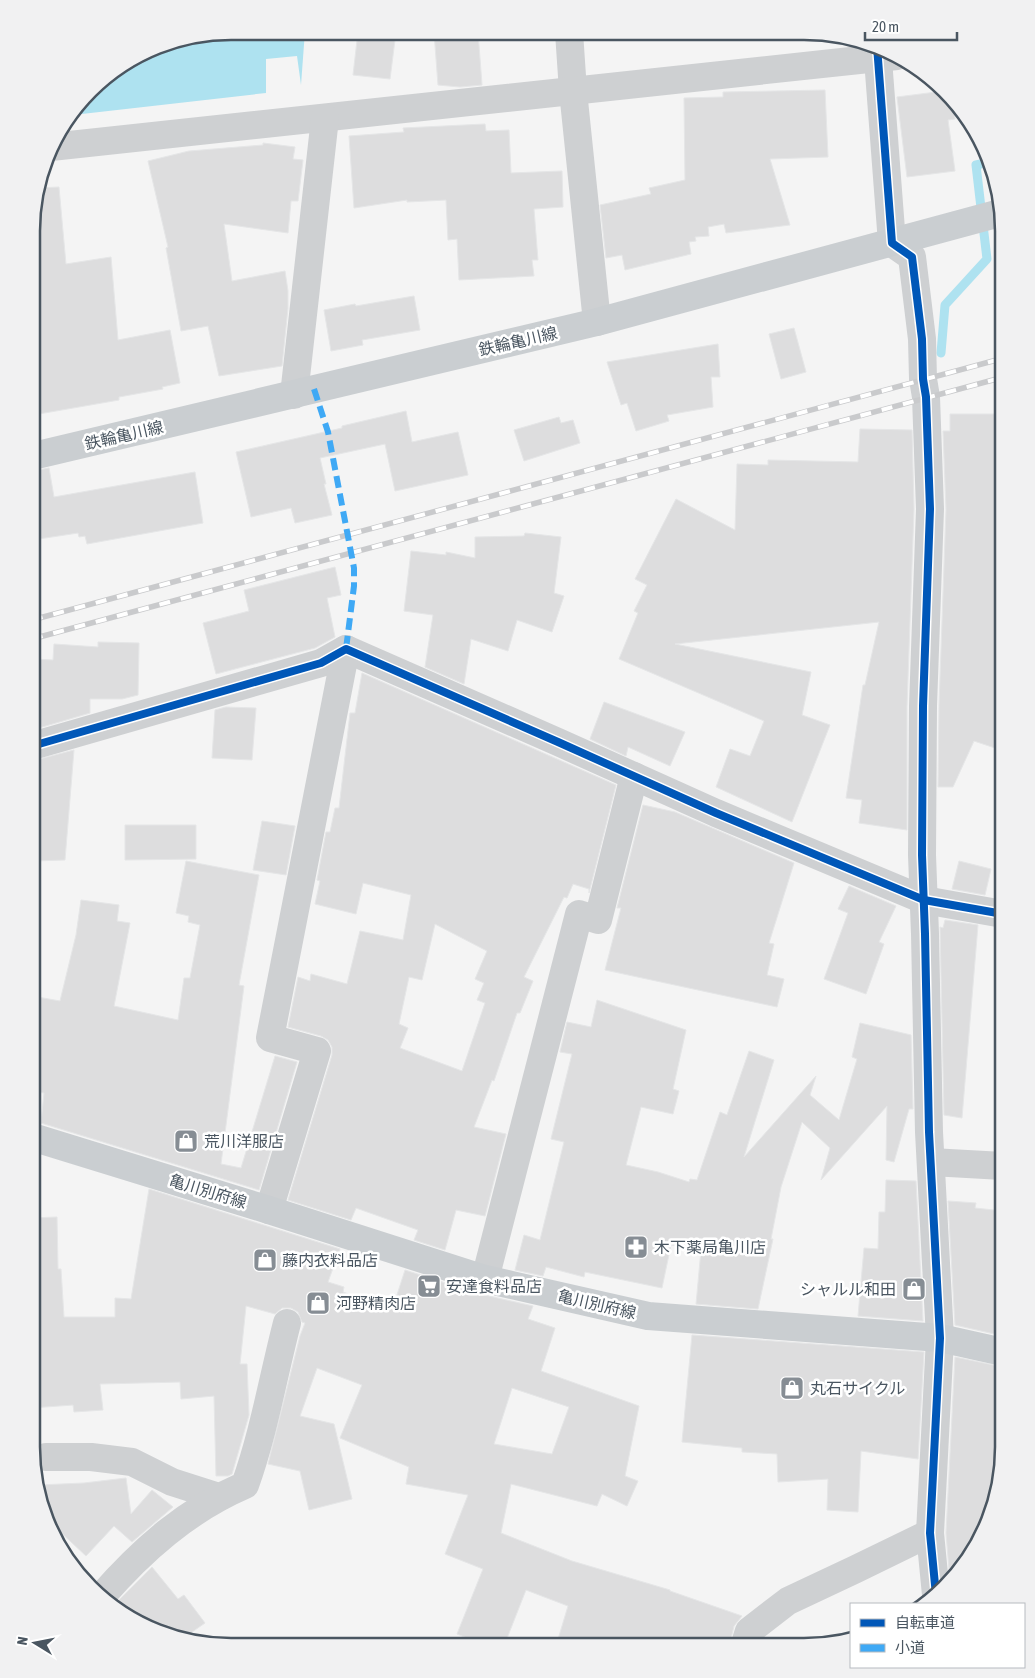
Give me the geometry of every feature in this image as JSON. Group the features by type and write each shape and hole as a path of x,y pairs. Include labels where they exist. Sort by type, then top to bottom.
{"main road":[{"name":"鉄輪亀川線","path":"40,454 596,322 992,216"},
{"name":"亀川別府線","path":"40,1139 485,1279 648,1316 940,1338 995,1350"}],"street":[{"path":"570,40 596,322"},
{"path":"61,146 574,91 875,54"},
{"path":"884,58 892,243 912,257 922,339 930,509 922,855 931,1162 940,1338 930,1533 935,1586"},
{"path":"294,395 325,118"},
{"path":"346,649 716,813 924,900 995,912"},
{"path":"40,744 321,663 346,649"},
{"path":"269,1210 316,1051 270,1038 346,649"},
{"path":"485,1279 579,914 598,920 634,776"},
{"path":"931,1162 995,1166"},
{"path":"106,1592 166,1533 196,1510 245,1485 265,1423 287,1323"},
{"path":"46,1457 91,1457 132,1462 172,1482 219,1497"},
{"path":"747,1638 750,1631 788,1600 856,1570 930,1533"}],"water":[{"path":"219,40 304,40 301,85 297,56 266,59 266,93 80,114 115,79 135,66 170,50"}],"building":[{"path":"357,40 395,40 390,79 353,75"},
{"path":"435,40 479,40 482,85 460,87 438,85"},
{"path":"825,90 828,157 770,159 790,225 726,233 724,224 708,227 709,236 695,237 696,241 689,242 691,254 625,270 622,255 606,258 600,205 651,194 649,188 685,180 684,98 723,97 723,92"},
{"path":"935,92 954,113 955,119 948,120 955,171 907,177 897,97"},
{"path":"485,124 486,131 509,130 511,173 562,171 563,207 534,209 538,260 532,260 534,276 459,280 457,239 448,240 446,200 407,202 407,200 354,208 349,136 404,132 403,128"},
{"path":"263,143 295,147 293,159 303,160 298,201 291,201 288,233 224,224 232,281 285,271 288,308 282,366 219,376 208,326 181,331 166,248 168,247 148,161 189,151 263,145"},
{"path":"59,187 66,264 111,257 118,340 170,330 180,383 162,387 163,389 119,397 119,400 40,414 40,219 46,188"},
{"path":"414,296 420,330 362,340 363,345 331,351 324,310"},
{"path":"794,328 806,372 781,379 769,334"},
{"path":"718,344 720,377 711,377 713,407 667,415 669,421 636,431 627,403 621,405 607,362"},
{"path":"406,411 412,442 458,432 468,475 395,491 385,444 320,458 332,515 295,523 291,508 251,517 236,452 342,428 342,426"},
{"path":"950,414 995,414 995,748 974,741 953,787 938,787 946,510 943,431 950,431"},
{"path":"559,417 561,423 573,420 580,443 524,461 514,430"},
{"path":"860,429 912,430 914,509 907,706 907,830 859,823 862,800 846,798 863,685 865,685 879,622 675,644 811,672 802,715 830,725 792,822 716,787 730,749 750,756 764,721 619,659 638,613 634,611 647,585 635,579 676,499 735,530 737,464 768,465 768,460 858,462"},
{"path":"49,468 54,497 195,472 203,523 87,544 85,536 79,537 78,533 40,539 40,470"},
{"path":"525,533 561,537 554,593 564,596 552,632 517,620 508,651 471,639 464,684 425,667 433,615 404,611 411,551 446,555 446,552 475,558 475,537 524,536"},
{"path":"335,567 341,595 327,598 335,637 315,648 216,674 203,623 249,611 244,590"},
{"path":"98,642 139,643 138,695 122,699 90,699 90,713 40,728 40,659 53,660 54,644 98,647"},
{"path":"362,673 616,785 589,893 589,889 573,884 567,898 564,897 524,977 533,981 520,1013 517,1013 494,1081 492,1080 474,1127 506,1134 485,1216 456,1210 445,1250 414,1240 418,1230 356,1208 351,1220 288,1200 332,1055 332,1047 328,1040 321,1036 288,1027 298,977 310,981 311,974 347,984 360,931 403,940 411,895 363,883 356,914 315,904 320,881 317,880 326,832 330,832 335,808 339,808 350,713 355,713","holes":["435,924 487,951 475,979 484,983 477,1000 485,1003 462,1071 400,1048 408,1028 399,1024 409,977 422,980"]},
{"path":"604,702 685,732 670,766 628,747 626,756 590,739"},
{"path":"226,707 256,708 252,760 212,758 215,710"},
{"path":"74,750 65,860 40,861 40,759"},
{"path":"643,805 675,812 794,863 769,943 774,944 767,975 784,979 777,1007 605,970 621,908 617,908"},
{"path":"262,821 295,826 286,875 253,870"},
{"path":"125,825 196,825 196,859 125,860"},
{"path":"186,861 259,875 239,985 244,986 221,1164 241,1168 275,1056 297,1062 259,1190 41,1123 44,1093 40,1092 40,997 60,1001 76,935 81,900 119,905 117,921 130,923 114,1006 178,1020 184,978 190,978 200,925 188,922 189,916 176,913"},
{"path":"959,861 991,869 985,895 952,889"},
{"path":"849,886 896,906 879,942 884,944 866,994 824,979 848,913 838,909"},
{"path":"945,920 978,925 962,1118 944,1115 940,927 943,928"},
{"path":"597,1000 686,1030 673,1089 679,1091 673,1114 641,1107 626,1165 658,1172 689,1182 690,1179 697,1180 720,1112 727,1115 749,1051 774,1060 744,1157 816,1076 810,1095 839,1120 857,1059 852,1057 860,1023 911,1035 913,1109 909,1109 894,1162 886,1160 887,1106 821,1180 830,1148 802,1122 781,1187 771,1239 773,1239 758,1309 696,1304 701,1250 671,1245 662,1288 585,1272 584,1277 546,1267 543,1276 515,1270 524,1235 540,1240 564,1142 551,1139 572,1054 560,1052 567,1022 591,1027"},
{"path":"886,1180 916,1181 923,1321 858,1316 864,1248 878,1249 879,1212 885,1212"},
{"path":"149,1189 340,1249 328,1282 344,1287 343,1292 388,1309 390,1303 394,1304 405,1270 480,1294 533,1306 528,1319 555,1328 541,1371 639,1406 625,1476 638,1481 627,1506 602,1494 597,1506 511,1484 501,1533 572,1561 670,1590 742,1616 734,1626 731,1638 558,1638 568,1606 526,1590 507,1638 467,1638 457,1634 483,1569 445,1554 468,1495 406,1484 409,1467 340,1438 362,1385 317,1368 300,1416 334,1424 352,1499 309,1510 300,1471 268,1464 300,1336 305,1323 302,1322 298,1312 291,1308 282,1308 275,1314 246,1306 240,1364 247,1364 249,1415 232,1474 228,1476 216,1476 214,1396 181,1399 180,1382 100,1384 103,1410 74,1412 73,1405 40,1407 40,1218 57,1217 58,1269 61,1269 64,1317 115,1317 115,1298 131,1299","holes":["512,1388 569,1407 552,1454 494,1444"]},
{"path":"948,1201 976,1203 975,1208 995,1210 995,1334 955,1325"},
{"path":"692,1335 924,1352 918,1459 861,1451 858,1512 827,1510 828,1479 778,1482 777,1454 742,1452 742,1448 682,1442"},
{"path":"955,1357 995,1365 995,1459 985,1508 969,1543 949,1571 946,1533"},
{"path":"126,1478 131,1514 152,1490 173,1507 132,1542 114,1526 86,1556 61,1532 50,1508 44,1485 84,1483"},
{"path":"152,1567 178,1599 184,1595 205,1623 190,1633 170,1628 135,1612 118,1601"}],"waterway":[{"path":"941,353 945,305 987,259 976,165 982,164"}],"railway":[{"path":"40,618 995,360"},
{"path":"40,637 995,379"}],"marked path":[{"path":"314,389 328,432 354,568 354,586 346,649"}],"cycle path":[{"path":"878,55 892,243 912,257 922,339 923,379 926,397 930,509 923,706 922,855 929,1132 940,1338 930,1533 935,1586"},
{"path":"40,744 321,663 346,649 716,813 924,900 995,913"}],"place":[{"name":"荒川洋服店","path":"186,1141"},
{"name":"木下薬局亀川店","path":"636,1247"},
{"name":"藤内衣料品店","path":"265,1260"},
{"name":"安達食料品店","path":"429,1286"},
{"name":"シャルル和田","path":"914,1289"},
{"name":"河野精肉店","path":"318,1303"},
{"name":"丸石サイクル","path":"792,1388"}]}
